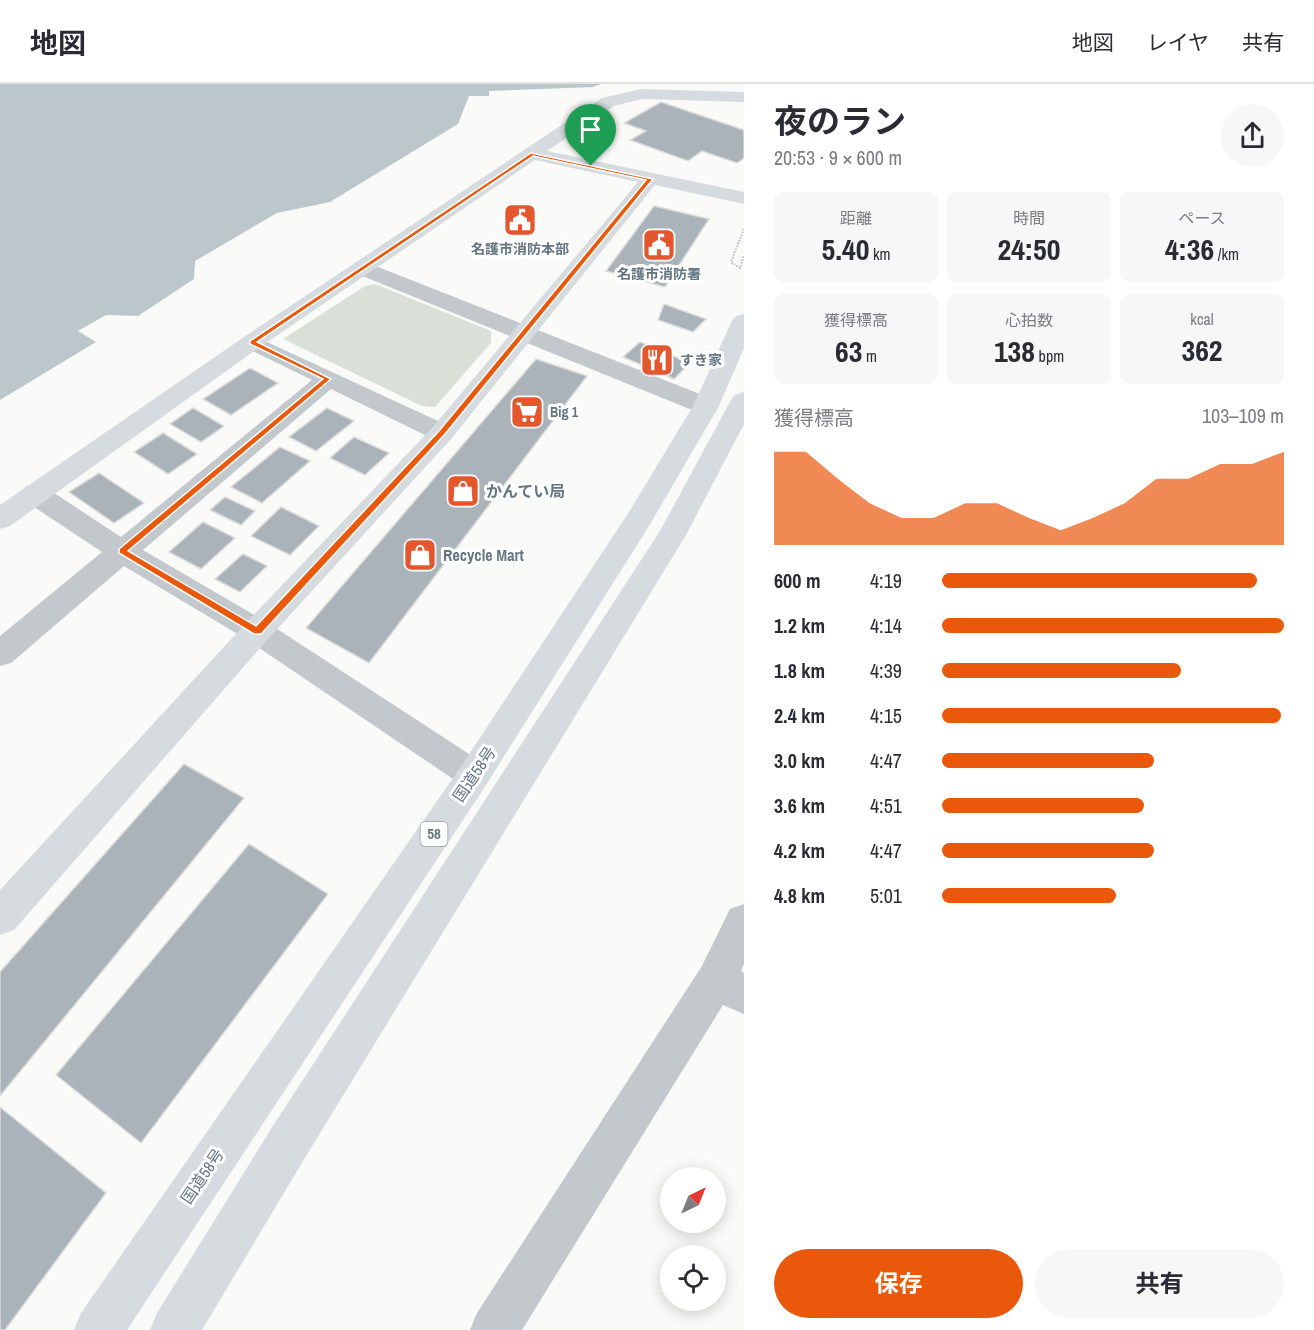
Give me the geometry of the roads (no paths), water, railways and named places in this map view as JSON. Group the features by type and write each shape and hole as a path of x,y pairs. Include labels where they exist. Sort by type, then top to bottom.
{"main road":[{"path":"0,519 252,342 608,102 649,93 744,97"},
{"path":"532,154 744,198"},
{"path":"0,916 257,631 442,433 650,179"},
{"name":"国道58号","path":"98,1330 474,775 639,519 706,406 744,321"},
{"name":"58","path":"174,1330 287,1145 672,535 744,400"}],"street":[{"path":"363,268 706,406"},
{"path":"252,342 442,433"},
{"path":"0,654 328,379"},
{"path":"35,494 122,551 257,631 474,775"},
{"path":"494,1330 730,987 744,922"}],"place":[{"name":"名護市消防本部","path":"520,220"},
{"name":"名護市消防署","path":"659,245"},
{"name":"すき家","path":"657,360"},
{"name":"Big 1","path":"527,412"},
{"name":"かんてい局","path":"463,491"},
{"name":"Recycle Mart","path":"420,555"}]}
